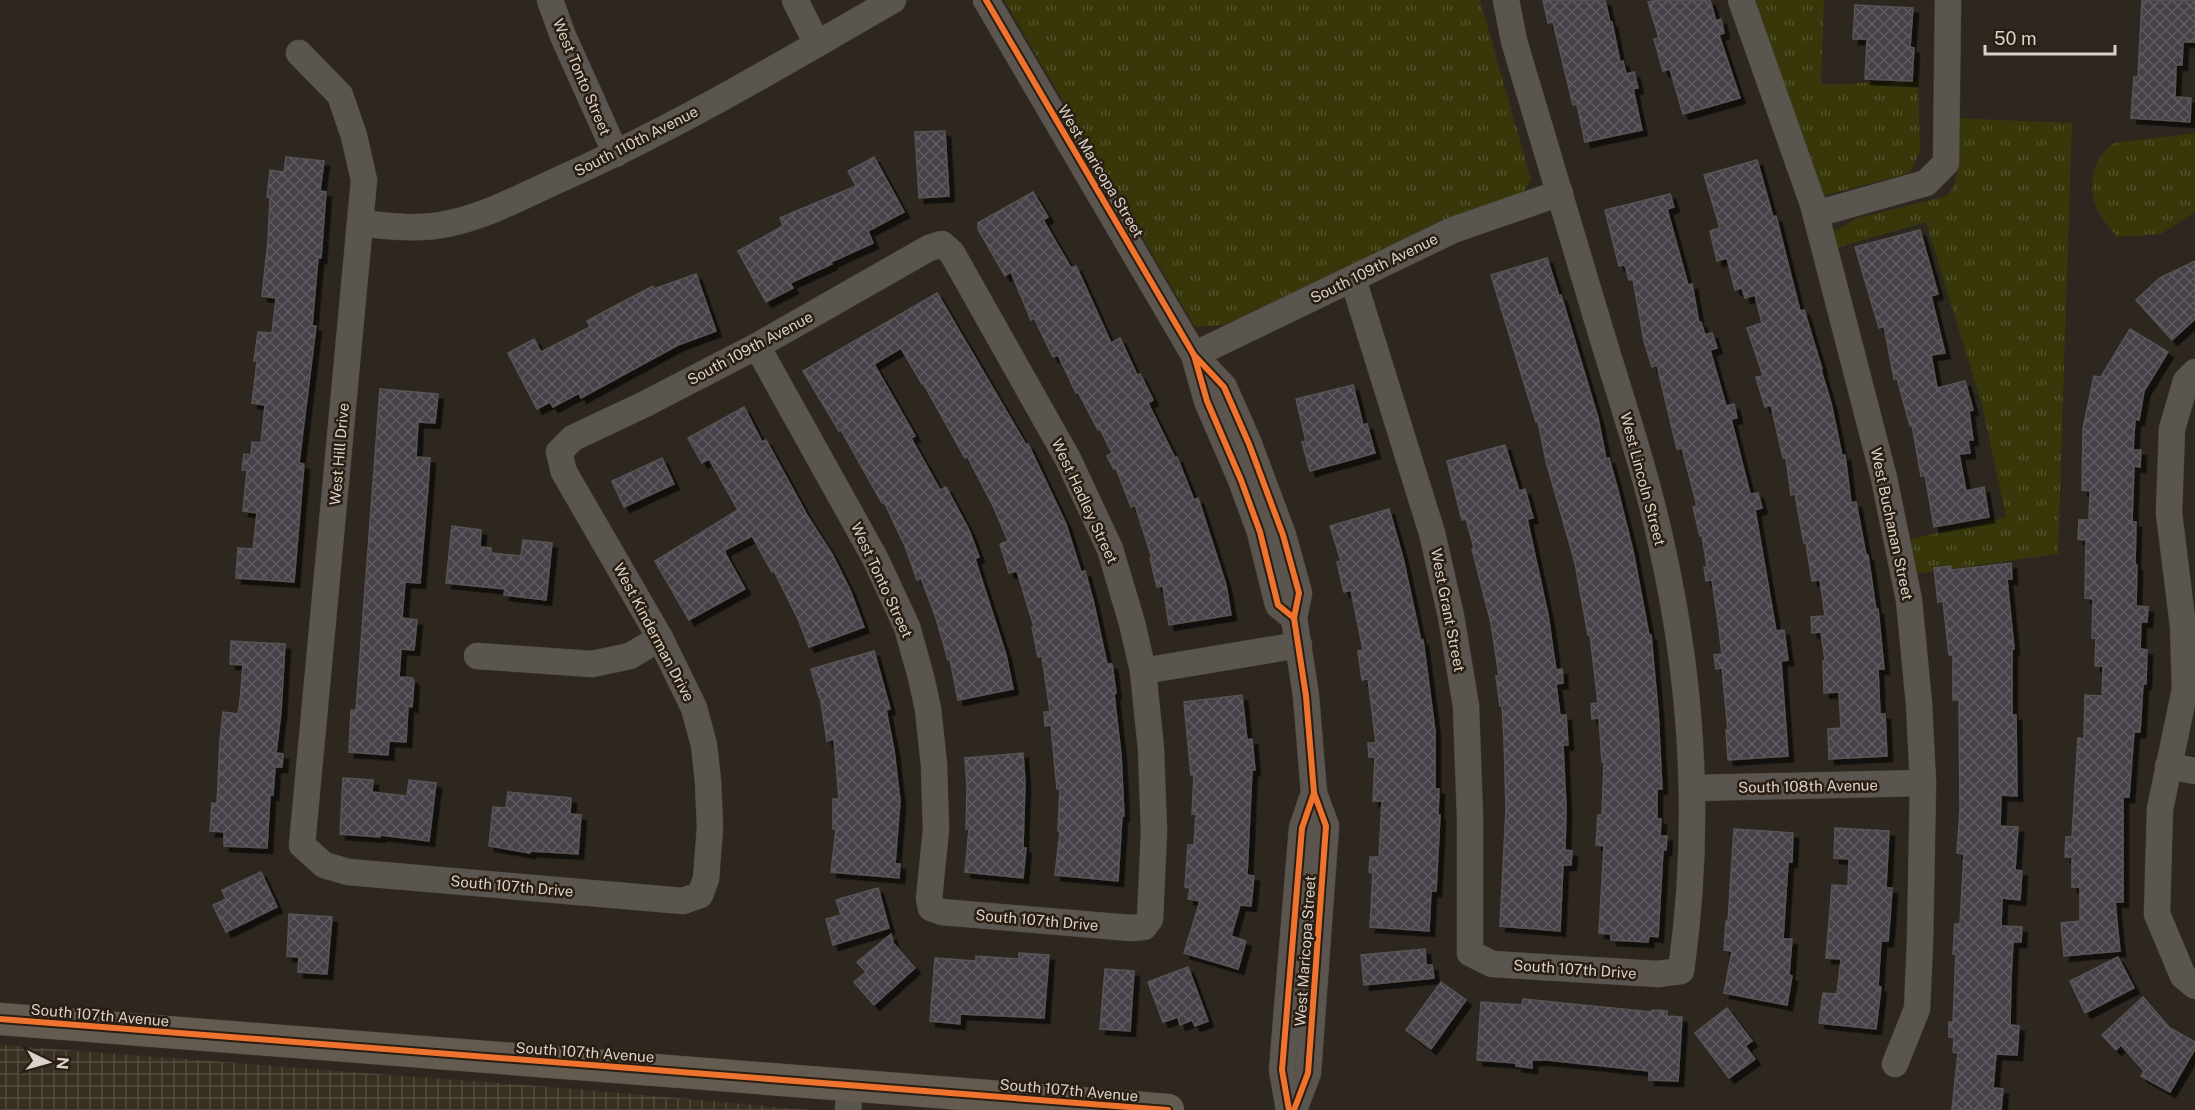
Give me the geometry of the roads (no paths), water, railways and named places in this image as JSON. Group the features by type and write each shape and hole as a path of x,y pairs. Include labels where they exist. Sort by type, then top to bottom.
{"main road":[{"name":"South 107th Avenue","path":"0,1018 849,1097 1168,1110"}],"street":[{"name":"West Tonto Street","path":"550,0 563,36 616,154"},
{"path":"795,0 817,44"},
{"name":"South 110th Avenue","path":"361,223 404,228 451,224 487,212 616,154 893,0"},
{"name":"West Maricopa Street","path":"986,0 1194,355 1207,401 1241,480 1260,532 1278,605 1294,618 1306,696 1314,793 1326,826 1308,1073 1294,1110"},
{"name":"West Lincoln Street","path":"1506,0 1514,41 1634,441 1662,547 1681,656 1693,788 1688,927 1681,971"},
{"name":"West Buchanan Street","path":"1741,0 1816,214 1884,478 1909,600 1920,704 1923,783 1917,1010 1895,1064"},
{"path":"1816,214 1926,183 1946,163 1948,0"},
{"name":"West Hill Drive","path":"299,53 340,95 354,136 364,180 302,845 324,865"},
{"name":"South 109th Avenue","path":"1194,355 1454,230 1560,193"},
{"name":"South 109th Avenue","path":"559,453 573,438 757,346 929,248 942,244"},
{"name":"West Hadley Street","path":"942,244 952,253 1073,469 1110,549 1132,623 1143,671 1151,749 1154,831 1150,919 1144,927"},
{"name":"West Grant Street","path":"1353,279 1432,533 1451,616 1466,706 1470,817 1470,953"},
{"name":"West Tonto Street","path":"757,346 874,558 907,627 928,709 934,765 936,829 929,899 931,908"},
{"path":"2189,981 2157,914 2160,809 2185,689 2183,626 2185,574 2169,513 2172,429 2191,376"},
{"name":"West Kinderman Drive","path":"559,453 564,472 660,638 694,708 704,745 710,827 706,879 700,895"},
{"path":"477,656 592,664 630,656 660,638"},
{"path":"1143,671 1299,645"},
{"path":"2168,765 2195,771"},
{"name":"South 108th Avenue","path":"1693,788 1923,783"},
{"name":"West Maricopa Street","path":"1289,1110 1282,1070 1302,828 1314,793"},
{"name":"South 107th Drive","path":"324,865 348,872 683,901 700,895"},
{"name":"South 107th Drive","path":"931,908 942,912 1130,928 1144,927"},
{"name":"South 107th Drive","path":"1470,953 1492,964 1658,974 1681,971"}]}
